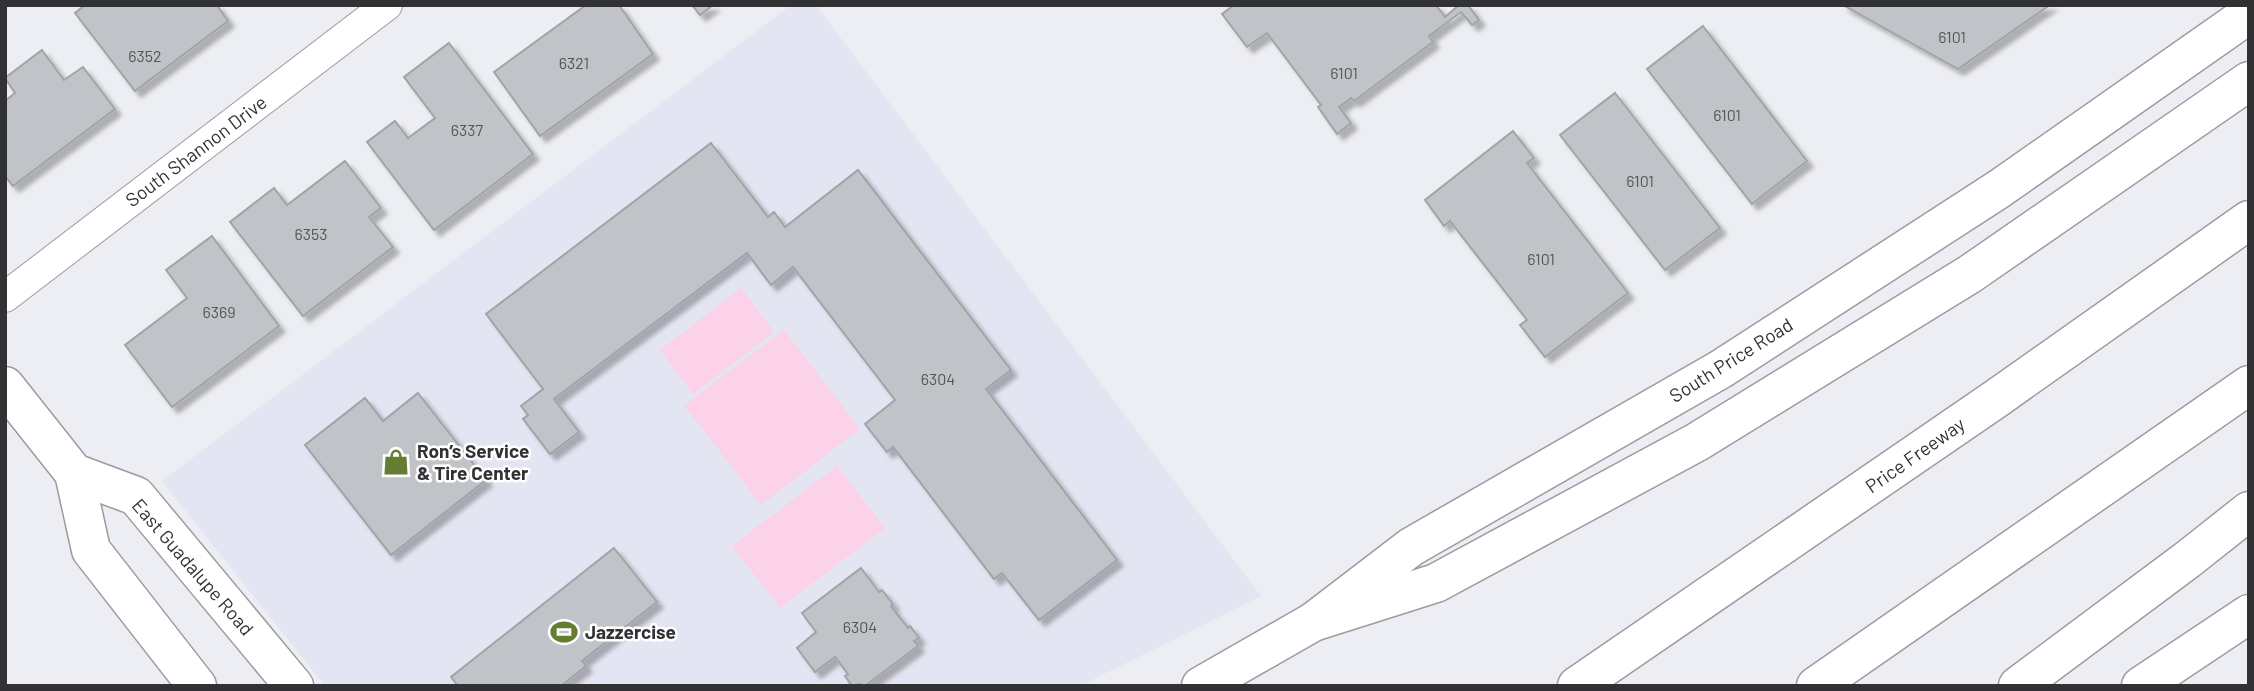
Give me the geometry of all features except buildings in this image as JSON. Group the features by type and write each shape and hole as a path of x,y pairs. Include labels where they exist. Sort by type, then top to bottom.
{"main road":[{"name":"South Price Road","path":"1201,686 1313,622 1411,547 1721,369 1999,189 2249,14"},
{"path":"1313,622 1436,583 1697,442 1970,274 2249,81"},
{"name":"Price Freeway","path":"1577,686 1997,398 2249,220"},
{"path":"1816,686 2249,385"},
{"path":"5,386 74,474 91,550 197,686"},
{"name":"East Guadalupe Road","path":"74,474 136,496 294,686"},
{"path":"2018,686 2249,511"},
{"path":"2141,686 2249,614"}],"street":[{"name":"South Shannon Drive","path":"5,297 387,5"}],"shaded area":[{"path":"791,5 816,5 1261,596 1080,686 325,686 162,481"},
{"path":"741,288 774,332 693,394 660,350"},
{"path":"784,330 860,429 761,505 684,405"},
{"path":"837,466 885,528 780,608 732,546"}],"place":[{"name":"Ron’s Service & Tire Center","path":"396,462"},
{"name":"Jazzercise","path":"564,632"}]}
